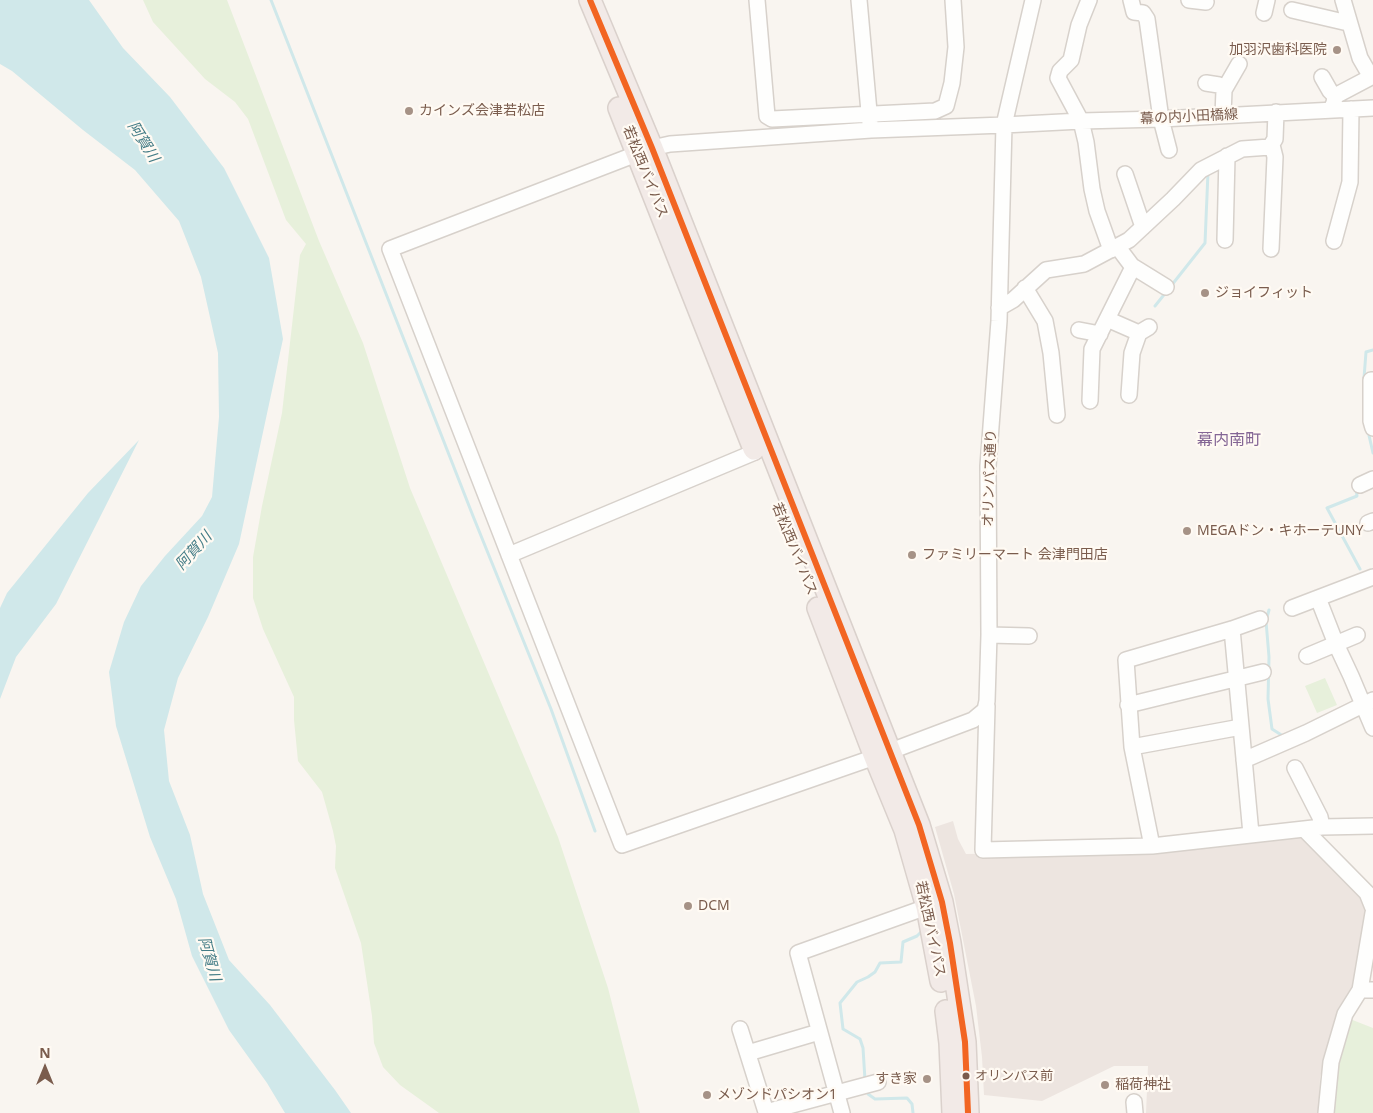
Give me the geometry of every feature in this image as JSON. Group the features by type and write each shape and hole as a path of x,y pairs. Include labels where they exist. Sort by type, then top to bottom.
{"highway":[{"name":"若松西バイパス","path":"575,0 645,151 883,754"},
{"name":"若松西バイパス","path":"590,0 755,452 812,593 883,754 919,825 934,904 950,1043 953,1113"},
{"name":"若松西バイパス","path":"934,904 950,943 965,1042 968,1113"}],"street":[{"path":"757,0 767,116 772,119 935,111 946,106 952,83 956,47 953,0"},
{"path":"859,0 871,130"},
{"name":"オリンパス通り","path":"1033,0 1004,125 999,308 988,466 989,635 983,850 1152,846"},
{"path":"1089,0 1079,25 1071,60 1060,71 1058,78 1080,121 1086,142 1092,190 1097,211 1114,248 1133,267 1166,287"},
{"path":"1131,0 1134,12 1143,13 1147,19 1161,119 1169,150"},
{"path":"1189,0 1206,2"},
{"path":"1322,77 1330,91 1333,102 1372,77 1360,58 1343,0"},
{"path":"1292,10 1348,22"},
{"path":"1223,115 1225,87 1239,64"},
{"path":"1206,83 1225,87"},
{"name":"幕の内小田橋線","path":"509,555 390,249 645,151 670,144 871,130 1161,119 1276,112 1333,102 1351,109 1373,108"},
{"path":"1334,241 1350,182 1351,109"},
{"path":"999,308 1013,300 1046,270 1084,264 1129,240 1201,170 1242,149 1267,148 1272,145 1276,137 1276,112"},
{"path":"1271,249 1275,157 1272,145"},
{"path":"1225,240 1227,156"},
{"path":"1125,174 1143,227"},
{"path":"1090,401 1092,349 1133,267"},
{"path":"1025,288 1045,321 1057,415"},
{"path":"1107,319 1144,330 1132,353 1129,394"},
{"path":"1079,330 1100,334"},
{"path":"1373,380 1371,380 1371,421 1373,428"},
{"path":"755,452 509,555 622,845 883,754 973,720 987,706"},
{"path":"1292,608 1373,577"},
{"path":"1318,598 1336,644 1369,703 1373,728"},
{"path":"1260,619 1126,660 1132,747 1152,846 1322,827 1373,826"},
{"path":"1232,629 1252,834"},
{"path":"989,635 1029,636"},
{"path":"1306,656 1357,635"},
{"path":"1128,705 1263,672"},
{"path":"1244,760 1369,703"},
{"path":"1132,747 1241,727"},
{"path":"1296,768 1320,816 1322,827"},
{"path":"1304,829 1367,893 1373,908"},
{"path":"1358,883 1373,882"},
{"path":"842,1113 798,953 934,904"},
{"path":"1326,1113 1331,1062 1345,1014 1367,990 1373,913"},
{"path":"740,1028 765,1113 870,1084"},
{"path":"748,1053 820,1032"}],"shaded area":[{"path":"953,821 958,839 966,854 1142,851 1306,833 1369,906 1359,974 1320,1077 1319,1113 1146,1113 1148,1066 1114,1066 1042,1101 984,1095 976,1006 954,894 935,827"}],"green space":[{"path":"143,0 227,0 319,241 363,343 410,488 558,837 608,988 640,1113 439,1113 400,1085 383,1067 374,1043 361,943 335,868 336,846 333,831 322,792 298,761 294,697 263,629 253,598 253,557 282,413 300,255 306,244 286,220 248,119 235,102 205,79 153,22"},
{"path":"1325,678 1337,705 1317,713 1305,686"},
{"path":"1350,1019 1373,1028 1373,1113 1329,1113 1333,1074"}],"water":[{"name":"阿賀川","path":"0,0 89,0 123,48 170,97 224,168 269,258 283,339 239,544 208,617 178,678 164,730 169,781 190,835 203,894 229,960 270,1005 351,1113 285,1113 267,1083 229,1030 192,956 176,899 150,837 116,726 109,672 124,622 141,586 165,556 202,516 212,497 219,417 218,353 201,277 179,221 135,170 12,71 0,64"},
{"path":"139,440 56,604 16,657 0,699 0,608 7,593 88,493"}],"waterway":[{"path":"271,0 473,516 551,709 595,831"},
{"path":"1171,286 1205,243 1208,172"},
{"path":"1155,306 1167,291"},
{"path":"1364,378 1366,352 1373,350"},
{"path":"1364,387 1364,408"},
{"path":"1368,431 1373,453"},
{"path":"1356,488 1357,496 1327,508 1360,569"},
{"path":"1269,610 1266,621 1269,657 1268,699 1272,729 1283,736"},
{"path":"865,1080 863,1048 860,1039 843,1029 840,1003 857,982 875,972 880,963 901,962 903,942 917,936 922,931"},
{"path":"867,1088 868,1094 875,1099 907,1098 912,1104 913,1113"}],"transit line":[{"path":"590,0 652,148 919,825 942,902 950,943 965,1042 968,1113"}],"place":[{"name":"加羽沢歯科医院","path":"1337,50"},
{"name":"カインズ会津若松店","path":"409,111"},
{"name":"ジョイフィット","path":"1205,293"},
{"name":"MEGAドン・キホーテUNY","path":"1187,531"},
{"name":"ファミリーマート 会津門田店","path":"912,555"},
{"name":"DCM","path":"688,906"},
{"name":"オリンパス前","path":"966,1076"},
{"name":"すき家","path":"927,1079"},
{"name":"稲荷神社","path":"1105,1085"},
{"name":"メゾンドパシオン1","path":"707,1095"}],"district":[{"name":"幕内南町","path":"1229,440"}]}
